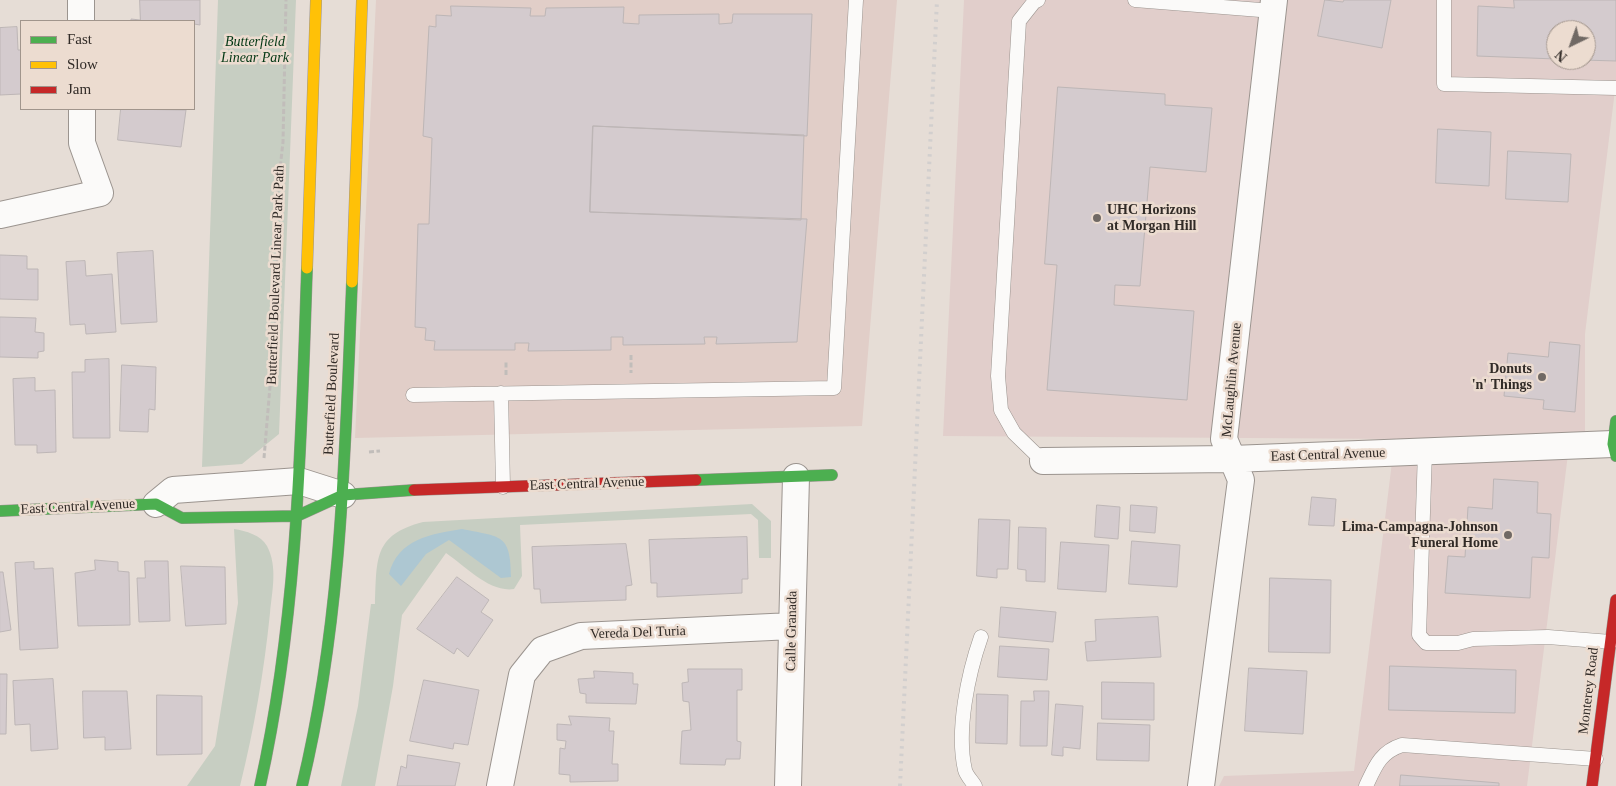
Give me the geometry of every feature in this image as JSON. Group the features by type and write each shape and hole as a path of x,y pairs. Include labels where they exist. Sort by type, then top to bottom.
{"main road":[{"name":"Butterfield Boulevard","path":"260,786 274,729 286,650 297,516 316,0"},
{"name":"Butterfield Boulevard","path":"302,786 316,732 328,655 342,495 362,0"},
{"name":"East Central Avenue","path":"0,511 156,504 182,518 297,516 342,495 382,491 832,475"},
{"name":"Monterey Road","path":"1592,786 1616,600"}],"street":[{"path":"81,0 82,20"},
{"name":"McLaughlin Avenue","path":"1201,786 1241,480 1224,439 1273,6"},
{"path":"0,215 100,193 82,143 82,110"},
{"name":"East Central Avenue","path":"1043,461 1232,459 1425,451 1615,440"},
{"name":"Calle Granada","path":"788,786 796,477"},
{"name":"East Central Avenue","path":"156,504 172,490 299,481 342,495"},
{"name":"Vereda Del Turia","path":"500,786 522,676 542,650 581,636 792,626"}],"lane":[{"path":"413,394 834,388 856,0"},
{"path":"1038,0 1034,2 1019,21 998,376 1001,410 1014,433 1043,461"},
{"path":"1135,0 1273,6"},
{"path":"1444,0 1444,84 1616,88"},
{"path":"500,393 503,487"},
{"path":"1425,451 1419,635 1426,643 1458,643 1473,639 1548,637 1611,642"},
{"path":"975,786 965,771 963,739 967,690 973,660 981,637"},
{"path":"1366,786 1379,758 1388,749 1402,745 1596,759"}],"path":[{"name":"Butterfield Boulevard Linear Park Path","path":"264,459 277,300 276,205 283,142 286,0"}],"shaded area":[{"path":"376,0 897,0 862,426 355,438"},
{"path":"964,0 1616,0 1616,82 1585,334 1585,437 1402,439 943,436"},
{"path":"1568,454 1527,786 1219,786 1224,776 1354,771 1392,462"}],"green space":[{"name":"Butterfield Linear Park","path":"218,0 296,0 279,434 242,464 202,467"},
{"path":"752,504 771,521 771,558 759,558 758,520 751,514 520,525 522,576 514,589 496,587 487,583 446,553 402,615 393,686 375,786 341,786 358,706 371,604 375,604 378,562 386,542 395,534 407,527 423,522"},
{"path":"234,529 248,532 261,539 267,546 272,562 273,588 258,700 240,786 187,786 215,746 238,603"}],"water":[{"path":"462,529 494,536 501,540 509,552 511,577 501,578 449,540 426,554 401,586 389,574 393,562 400,553 417,540 439,533"}],"building":[{"path":"140,0 200,0 200,25 195,24 195,20 140,20"},
{"path":"1325,0 1343,2 1344,0 1391,0 1382,48 1318,36"},
{"path":"1514,0 1616,0 1616,61 1596,60 1596,20 1546,20 1546,59 1477,56 1478,6 1514,8"},
{"path":"451,6 531,8 530,16 545,16 546,8 624,7 623,23 639,24 639,15 719,14 719,24 732,23 733,14 812,14 807,136 593,126 590,212 807,219 797,342 716,344 717,337 704,337 705,344 623,345 623,337 611,337 611,350 528,351 529,343 515,343 515,350 434,350 435,341 425,340 426,328 415,327 418,224 429,224 432,138 423,136 429,26 436,27 436,15 451,16"},
{"path":"17,27 18,50 20,50 20,94 0,95 0,28"},
{"name":"UHC Horizons at Morgan Hill","path":"1058,87 1165,94 1165,105 1212,108 1206,172 1150,167 1140,286 1115,285 1114,305 1194,311 1187,400 1047,390 1057,265 1045,264"},
{"path":"121,110 186,110 181,147 118,140"},
{"path":"593,126 804,135 801,220 590,212"},
{"path":"1438,129 1491,132 1489,186 1436,183"},
{"path":"1508,151 1571,154 1568,202 1506,199"},
{"path":"153,251 157,322 121,324 117,253"},
{"path":"0,255 27,256 27,269 38,269 38,300 0,299"},
{"path":"85,261 86,276 112,274 116,332 86,334 85,324 70,325 66,262"},
{"path":"0,317 36,318 35,332 44,333 44,351 38,352 38,358 0,357"},
{"name":"Donuts 'n' Things","path":"1550,342 1580,345 1575,412 1543,409 1544,400 1504,396 1508,353 1548,357"},
{"path":"109,359 110,438 73,438 72,372 85,372 85,360"},
{"path":"122,365 156,367 155,410 149,409 148,432 120,431"},
{"path":"35,378 35,391 55,390 56,452 37,453 37,445 15,445 13,379"},
{"name":"Lima-Campagna-Johnson Funeral Home","path":"1494,479 1538,482 1537,513 1551,514 1549,558 1532,557 1530,598 1445,593 1448,556 1465,557 1468,507 1492,509"},
{"path":"1312,497 1336,499 1334,526 1309,525"},
{"path":"1097,505 1120,507 1118,539 1095,537"},
{"path":"1131,505 1157,507 1155,533 1130,531"},
{"path":"979,519 1010,520 1008,569 997,569 997,578 977,576"},
{"path":"1019,527 1046,528 1045,582 1026,581 1026,570 1018,569"},
{"path":"747,537 748,579 742,579 742,593 657,597 657,583 651,583 649,540"},
{"path":"1132,541 1180,545 1177,587 1129,584"},
{"path":"1061,542 1109,545 1106,592 1058,589"},
{"path":"626,544 632,585 626,586 626,600 541,603 540,589 534,589 532,547"},
{"path":"95,560 118,562 118,571 129,572 130,625 78,626 75,573 95,570"},
{"path":"145,561 168,561 170,621 139,622 137,578 145,578"},
{"path":"34,562 34,569 53,568 58,648 20,650 15,563"},
{"path":"181,566 225,567 226,624 186,626"},
{"path":"0,572 3,572 11,630 0,632"},
{"path":"457,577 489,600 481,612 493,620 468,657 457,648 454,654 417,629"},
{"path":"1270,578 1331,580 1330,653 1269,652"},
{"path":"1001,607 1056,612 1053,642 999,637"},
{"path":"1158,617 1161,657 1087,661 1085,642 1096,641 1095,620"},
{"path":"1000,646 1049,649 1047,680 998,677"},
{"path":"1390,666 1516,670 1515,713 1389,710"},
{"path":"1249,668 1307,671 1303,734 1245,731"},
{"path":"688,669 742,669 742,690 737,690 737,741 741,742 740,759 726,759 725,765 680,764 682,731 691,730 689,702 683,701 682,683 688,682"},
{"path":"594,671 633,673 633,684 638,684 636,704 586,703 586,694 580,693 578,679 594,678"},
{"path":"0,674 7,674 6,734 0,734"},
{"path":"53,679 58,749 31,751 30,724 15,725 13,681"},
{"path":"424,680 479,690 468,745 454,743 453,749 410,741"},
{"path":"1102,682 1154,683 1154,720 1102,719"},
{"path":"83,691 127,691 131,749 105,750 105,737 84,738"},
{"path":"1034,691 1049,691 1047,746 1020,746 1021,701 1034,701"},
{"path":"977,694 1008,695 1007,744 976,743"},
{"path":"157,695 202,696 202,754 157,755"},
{"path":"1056,704 1083,706 1080,749 1063,747 1063,756 1052,755"},
{"path":"569,716 610,718 609,731 614,731 612,764 618,764 618,781 570,782 570,775 559,774 560,748 565,749 566,741 557,740 557,724 571,725"},
{"path":"1098,723 1150,725 1149,761 1097,760"},
{"path":"408,755 460,763 455,786 397,786 401,766 406,768"},
{"path":"1401,775 1499,783 1499,786 1400,786"}],"railway":[{"path":"900,786 937,0"}],"traffic: fast":[{"path":"260,786 283,658 296,528 307,268"},
{"path":"302,786 326,661 334,599 344,472 352,282"},
{"path":"1616,421 1613,444 1616,456"},
{"path":"696,480 832,475"},
{"path":"0,511 156,504 182,518 297,516 343,495 414,490"}],"traffic: slow":[{"path":"307,268 316,0"},
{"path":"352,282 362,0"}],"traffic: jam":[{"path":"414,490 696,480"},
{"path":"1592,786 1616,600"}],"place":[{"name":"UHC Horizons at Morgan Hill","path":"1097,218"},
{"name":"Donuts 'n' Things","path":"1542,377"},
{"name":"Lima-Campagna-Johnson Funeral Home","path":"1508,535"}]}
